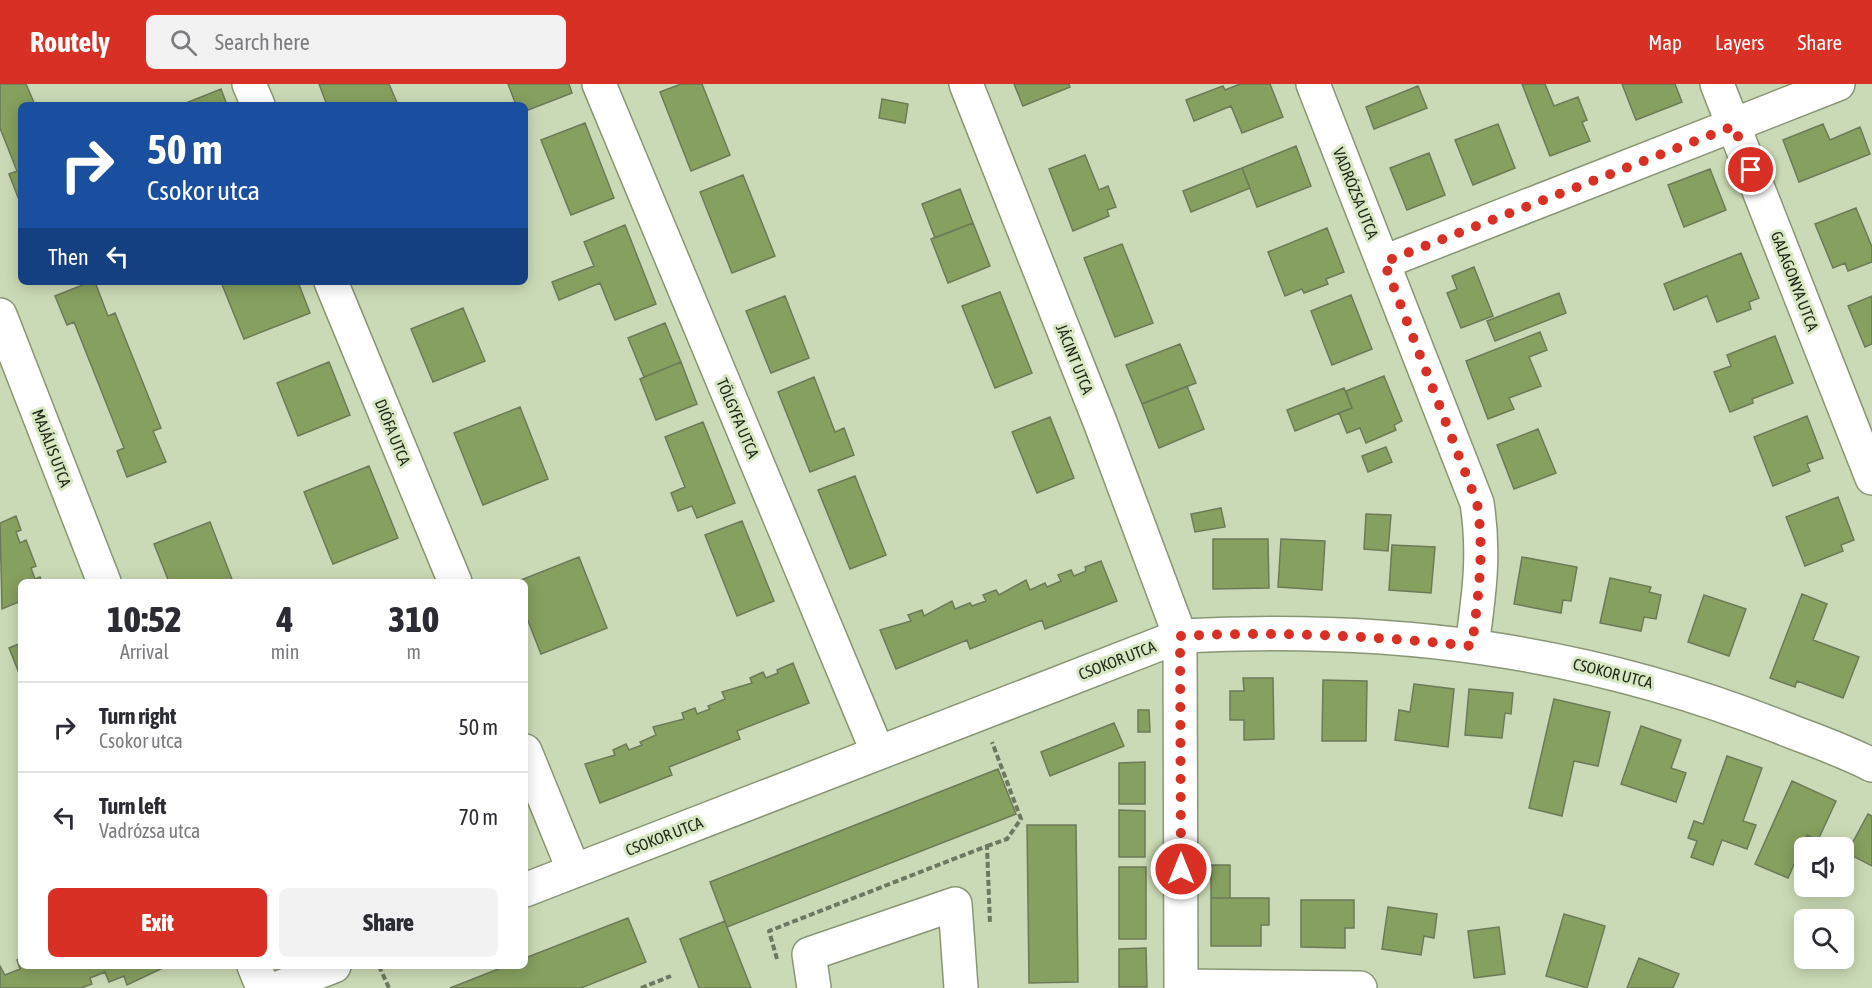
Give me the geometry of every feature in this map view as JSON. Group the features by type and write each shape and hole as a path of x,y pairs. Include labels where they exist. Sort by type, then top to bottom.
{"street":[{"path":"249,84 257,102"},
{"name":"TÖLGYFA UTCA","path":"599,84 878,753"},
{"name":"JÁCINT UTCA","path":"966,84 1100,422 1180,636"},
{"name":"VADRÓZSA UTCA","path":"1313,84 1477,503 1482,537 1482,565 1472,646"},
{"name":"GALAGONYA UTCA","path":"1718,84 1872,478"},
{"path":"1384,262 1838,84"},
{"name":"DIÓFA UTCA","path":"332,285 454,579"},
{"name":"MAJÁLIS UTCA","path":"0,315 103,579"},
{"name":"CSOKOR UTCA","path":"528,889 1180,636 1257,632 1353,635 1472,646 1540,656 1638,678 1712,701 1869,756"},
{"path":"1180,636 1181,987 1360,988"},
{"path":"528,758 574,871"},
{"path":"814,988 809,954 955,904 960,988"},
{"path":"255,969 263,988"},
{"path":"278,988 326,969"}],"path":[{"path":"981,712 1021,819 1007,839 987,846"},
{"path":"380,969 389,988"},
{"path":"641,988 671,976"}],"building":[{"path":"0,84 26,84 34,102 18,102 18,197 9,174 17,171 0,128"},
{"path":"319,84 389,84 397,102 326,102"},
{"path":"508,84 569,84 572,93 528,110 528,102 515,102"},
{"path":"681,84 702,84 730,155 691,171 660,92"},
{"path":"1014,84 1069,84 1070,87 1023,106"},
{"path":"1240,84 1270,84 1283,117 1242,133 1231,106 1194,121 1186,100 1223,86 1225,90"},
{"path":"1522,84 1545,84 1554,106 1578,97 1587,120 1582,122 1590,141 1550,156"},
{"path":"1622,84 1675,84 1682,102 1636,120"},
{"path":"1418,86 1427,108 1374,129 1366,107"},
{"path":"221,89 226,102 188,102"},
{"path":"882,99 908,104 905,123 879,118"},
{"path":"585,123 614,198 571,215 541,140"},
{"path":"1498,124 1515,168 1473,185 1455,140"},
{"path":"1823,124 1830,140 1860,127 1870,154 1799,182 1783,140"},
{"path":"1296,146 1311,186 1257,207 1242,168"},
{"path":"1429,153 1445,195 1407,210 1390,168"},
{"path":"1085,155 1099,190 1108,186 1116,207 1107,210 1109,216 1073,231 1049,169"},
{"path":"1242,168 1250,188 1191,212 1183,191"},
{"path":"1710,169 1726,210 1684,227 1668,185"},
{"path":"743,175 775,256 732,273 700,192"},
{"path":"960,189 973,223 935,238 922,204"},
{"path":"1856,208 1872,247 1872,262 1848,271 1845,263 1833,268 1815,224"},
{"path":"973,223 990,266 948,283 931,239"},
{"path":"625,225 656,304 615,320 600,283 559,300 552,282 594,266 584,242"},
{"path":"1327,228 1344,272 1326,279 1328,284 1304,293 1302,289 1285,296 1268,252"},
{"path":"1122,244 1153,323 1115,337 1084,258"},
{"path":"1741,253 1759,298 1749,302 1751,309 1717,322 1707,296 1674,310 1664,284"},
{"path":"1474,267 1493,316 1461,328 1447,293 1457,289 1452,276"},
{"path":"82,285 96,285 108,316 115,313 161,428 153,431 166,462 127,477 117,451 124,448 74,322 67,325 55,296"},
{"path":"222,285 299,285 310,313 244,339"},
{"path":"1000,292 1032,373 995,388 962,306"},
{"path":"1559,293 1566,313 1495,341 1487,321"},
{"path":"1351,295 1372,349 1332,365 1311,311"},
{"path":"785,296 809,358 771,373 746,311"},
{"path":"1872,296 1872,344 1865,347 1848,306"},
{"path":"463,308 485,361 433,382 411,329"},
{"path":"665,323 681,362 644,377 628,338"},
{"path":"1540,332 1547,350 1529,357 1541,386 1509,398 1514,409 1488,419 1466,361"},
{"path":"1775,336 1793,383 1752,399 1753,403 1730,412 1714,372 1731,366 1727,355"},
{"path":"1180,344 1196,383 1142,404 1126,365"},
{"path":"329,362 350,415 298,436 277,383"},
{"path":"681,362 697,404 656,420 640,379"},
{"path":"1384,376 1402,421 1394,425 1396,430 1366,443 1360,428 1347,433 1339,413 1352,408 1346,391"},
{"path":"814,377 835,432 844,428 854,455 810,472 778,392"},
{"path":"1187,386 1204,429 1159,448 1142,404"},
{"path":"1344,388 1352,408 1295,431 1287,410"},
{"path":"520,407 548,479 483,505 454,433"},
{"path":"1807,416 1823,458 1807,464 1810,471 1773,486 1754,437"},
{"path":"1050,417 1074,478 1037,493 1012,432"},
{"path":"703,422 735,503 697,518 692,506 678,511 671,493 685,487 665,437"},
{"path":"1538,429 1556,473 1514,489 1497,445"},
{"path":"1386,447 1392,462 1368,472 1362,456"},
{"path":"369,466 398,538 333,564 304,492"},
{"path":"855,476 886,555 850,569 818,490"},
{"path":"1838,497 1854,540 1841,545 1843,551 1805,566 1786,517"},
{"path":"1221,508 1225,527 1195,532 1191,514"},
{"path":"1366,514 1391,515 1388,551 1364,549"},
{"path":"16,516 21,530 16,532 20,543 26,540 36,566 31,568 35,579 18,579 18,602 2,609 0,523"},
{"path":"742,521 774,601 737,616 705,535"},
{"path":"210,522 232,579 168,579 154,544"},
{"path":"1213,539 1268,539 1269,588 1213,589"},
{"path":"1281,539 1325,541 1322,590 1278,587"},
{"path":"1392,545 1435,547 1431,593 1389,590"},
{"path":"579,557 607,628 541,654 528,621 528,579 524,579"},
{"path":"1522,557 1577,567 1571,601 1563,600 1561,613 1514,604"},
{"path":"1101,561 1117,601 1045,629 1042,620 970,649 967,640 896,669 880,630 911,621 908,615 922,610 924,616 952,601 955,609 970,603 972,606 986,601 983,595 996,590 999,595 1026,580 1030,590 1045,583 1047,587 1061,581 1058,575 1071,570 1074,576 1086,571 1085,567"},
{"path":"1610,578 1651,587 1649,592 1661,595 1656,619 1644,617 1641,631 1600,623"},
{"path":"1802,594 1827,604 1813,640 1859,657 1843,698 1797,681 1795,687 1770,678"},
{"path":"1704,595 1746,609 1729,656 1688,642"},
{"path":"18,644 18,670 9,648"},
{"path":"793,663 809,703 737,731 740,739 669,767 672,775 600,803 585,764 615,755 613,750 626,744 629,750 642,745 640,742 656,735 653,727 684,719 682,713 695,708 697,714 710,709 708,706 725,699 722,692 752,683 750,678 763,672 766,678"},
{"path":"1243,678 1273,678 1274,739 1244,740 1244,720 1230,720 1230,691 1244,691"},
{"path":"1323,680 1367,681 1366,741 1322,741"},
{"path":"1414,684 1454,689 1448,747 1395,740 1399,710 1410,712"},
{"path":"1469,689 1513,693 1511,714 1505,713 1502,738 1465,735"},
{"path":"1554,699 1610,712 1598,766 1574,761 1562,816 1529,808"},
{"path":"1138,710 1149,710 1150,732 1138,732"},
{"path":"1114,723 1124,746 1050,776 1041,752"},
{"path":"1641,726 1681,740 1671,768 1686,773 1676,802 1621,784"},
{"path":"1727,756 1762,768 1743,821 1756,825 1747,849 1722,840 1713,865 1691,857 1697,841 1688,838 1694,821 1703,824"},
{"path":"1145,762 1145,804 1119,804 1119,763"},
{"path":"998,769 1016,814 727,927 710,882"},
{"path":"1792,781 1836,801 1819,837 1807,835 1806,837 1794,837 1794,864 1788,878 1755,864"},
{"path":"1119,810 1145,811 1145,857 1119,857"},
{"path":"1868,814 1872,816 1872,866 1854,857 1854,840"},
{"path":"1027,825 1076,825 1078,982 1029,983"},
{"path":"1211,865 1230,865 1230,898 1211,898"},
{"path":"1119,867 1146,867 1146,939 1119,939"},
{"path":"1211,898 1269,898 1269,925 1261,925 1261,946 1211,946"},
{"path":"1301,900 1354,900 1354,928 1345,928 1345,948 1301,947"},
{"path":"1388,907 1437,914 1434,938 1424,936 1421,955 1382,949"},
{"path":"1564,914 1605,926 1587,988 1546,976"},
{"path":"628,918 646,962 581,988 450,988 498,969 528,969 528,957"},
{"path":"725,921 751,988 699,988 680,939"},
{"path":"1499,927 1505,974 1474,978 1468,931"},
{"path":"1146,948 1147,987 1119,987 1119,949"},
{"path":"1639,958 1679,974 1673,988 1627,988"},
{"path":"0,966 5,975 20,969 161,969 127,985 124,976 109,982 105,972 90,978 92,984 81,988 0,988"}],"route":[{"path":"1181,869 1180,636 1257,632 1365,635 1472,646 1482,565 1482,537 1477,503 1384,262 1734,126 1751,170"}]}
